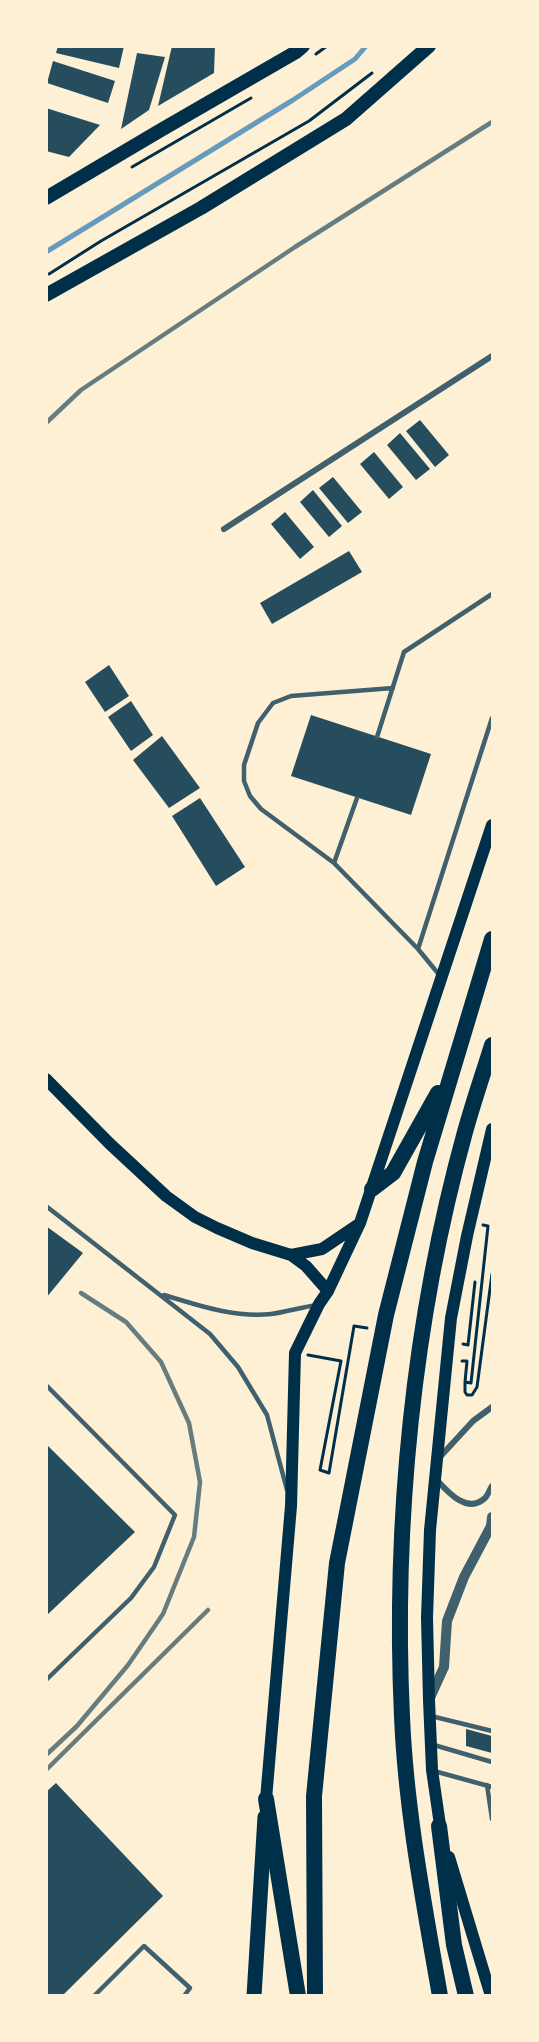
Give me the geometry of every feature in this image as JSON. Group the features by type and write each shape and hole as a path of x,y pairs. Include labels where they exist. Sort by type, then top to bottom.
{"highway":[{"path":"315,1995 314,1796 337,1563 386,1315 425,1162 492,939"},
{"path":"440,1995 411,1815 402,1719 399,1629 402,1528 411,1427 425,1314 441,1231 465,1132 492,1045"},
{"path":"372,1189 393,1173 453,1066"},
{"path":"254,1995 266,1799"},
{"path":"266,1799 298,1995"},
{"path":"439,1826 454,1945 466,1995"}],"main road":[{"path":"46,296 201,207 346,119 429,46"},
{"path":"46,198 296,50"},
{"path":"266,1799 291,1506 295,1353 360,1223 492,825"},
{"path":"46,1079 109,1143 166,1196 195,1216 252,1243 291,1255 306,1266 328,1291"},
{"path":"491,1995 439,1826 432,1770 427,1618 436,1461 451,1318 492,1129"},
{"path":"291,1255 322,1249 360,1223"}],"street":[{"path":"224,529 492,356"},
{"path":"436,1461 473,1421 492,1407"},
{"path":"435,1477 452,1497 470,1504 484,1499 492,1486"},
{"path":"429,1700 444,1666 447,1621 464,1577 492,1523"}],"lane":[{"path":"377,737 404,652 492,594"},
{"path":"393,688 291,696 273,703 258,723 244,765 244,781 250,796 261,809 334,862 418,949 442,979"},
{"path":"418,949 492,718"},
{"path":"334,862 357,798"},
{"path":"46,1206 210,1334 238,1367 267,1415 291,1506"},
{"path":"161,1294 203,1307 251,1314 271,1314 319,1304"},
{"path":"46,1385 175,1515 154,1567 131,1598 46,1680"},
{"path":"430,1716 492,1731"},
{"path":"431,1744 492,1761"},
{"path":"432,1770 490,1786 492,1819"},
{"path":"94,1995 144,1946 190,1988 184,1995"}],"path":[{"path":"46,275 309,121 376,71"},
{"path":"465,1382 471,1383 488,1226 481,1225"},
{"path":"446,1360 467,1361 465,1392 467,1395 472,1395 477,1387 492,1274"},
{"path":"468,1345 475,1280"},
{"path":"295,1353 341,1361 320,1470 329,1473 354,1326"}],"building":[{"path":"58,46 124,46 119,68 56,53"},
{"path":"172,46 215,46 214,73 158,106"},
{"path":"137,53 165,57 149,110 121,129"},
{"path":"53,61 115,81 108,103 47,83"},
{"path":"46,108 100,125 69,157 46,151"},
{"path":"420,420 449,455 435,467 406,431"},
{"path":"400,433 430,469 416,480 387,445"},
{"path":"374,452 403,487 389,499 360,464"},
{"path":"333,477 362,512 348,523 319,488"},
{"path":"313,490 342,526 329,537 300,502"},
{"path":"285,512 314,547 300,559 271,524"},
{"path":"349,551 362,572 272,624 260,603"},
{"path":"109,665 129,696 105,712 85,682"},
{"path":"131,701 153,735 131,751 108,717"},
{"path":"311,715 431,754 411,815 291,776"},
{"path":"162,736 200,788 169,808 133,760"},
{"path":"200,798 245,867 216,886 172,816"},
{"path":"46,1226 83,1253 46,1298"},
{"path":"46,1444 135,1532 46,1616"},
{"path":"466,1729 492,1736 492,1753 466,1746"},
{"path":"56,1783 163,1896 62,1996 46,1996 46,1792"}],"waterway":[{"path":"46,252 293,100 355,59 366,46"}],"railway":[{"path":"46,423 81,390 295,247 492,122"},
{"path":"46,1755 77,1726 128,1665 163,1614 194,1537 200,1482 189,1423 161,1362 126,1322 81,1293"},
{"path":"46,1770 208,1610"}]}
